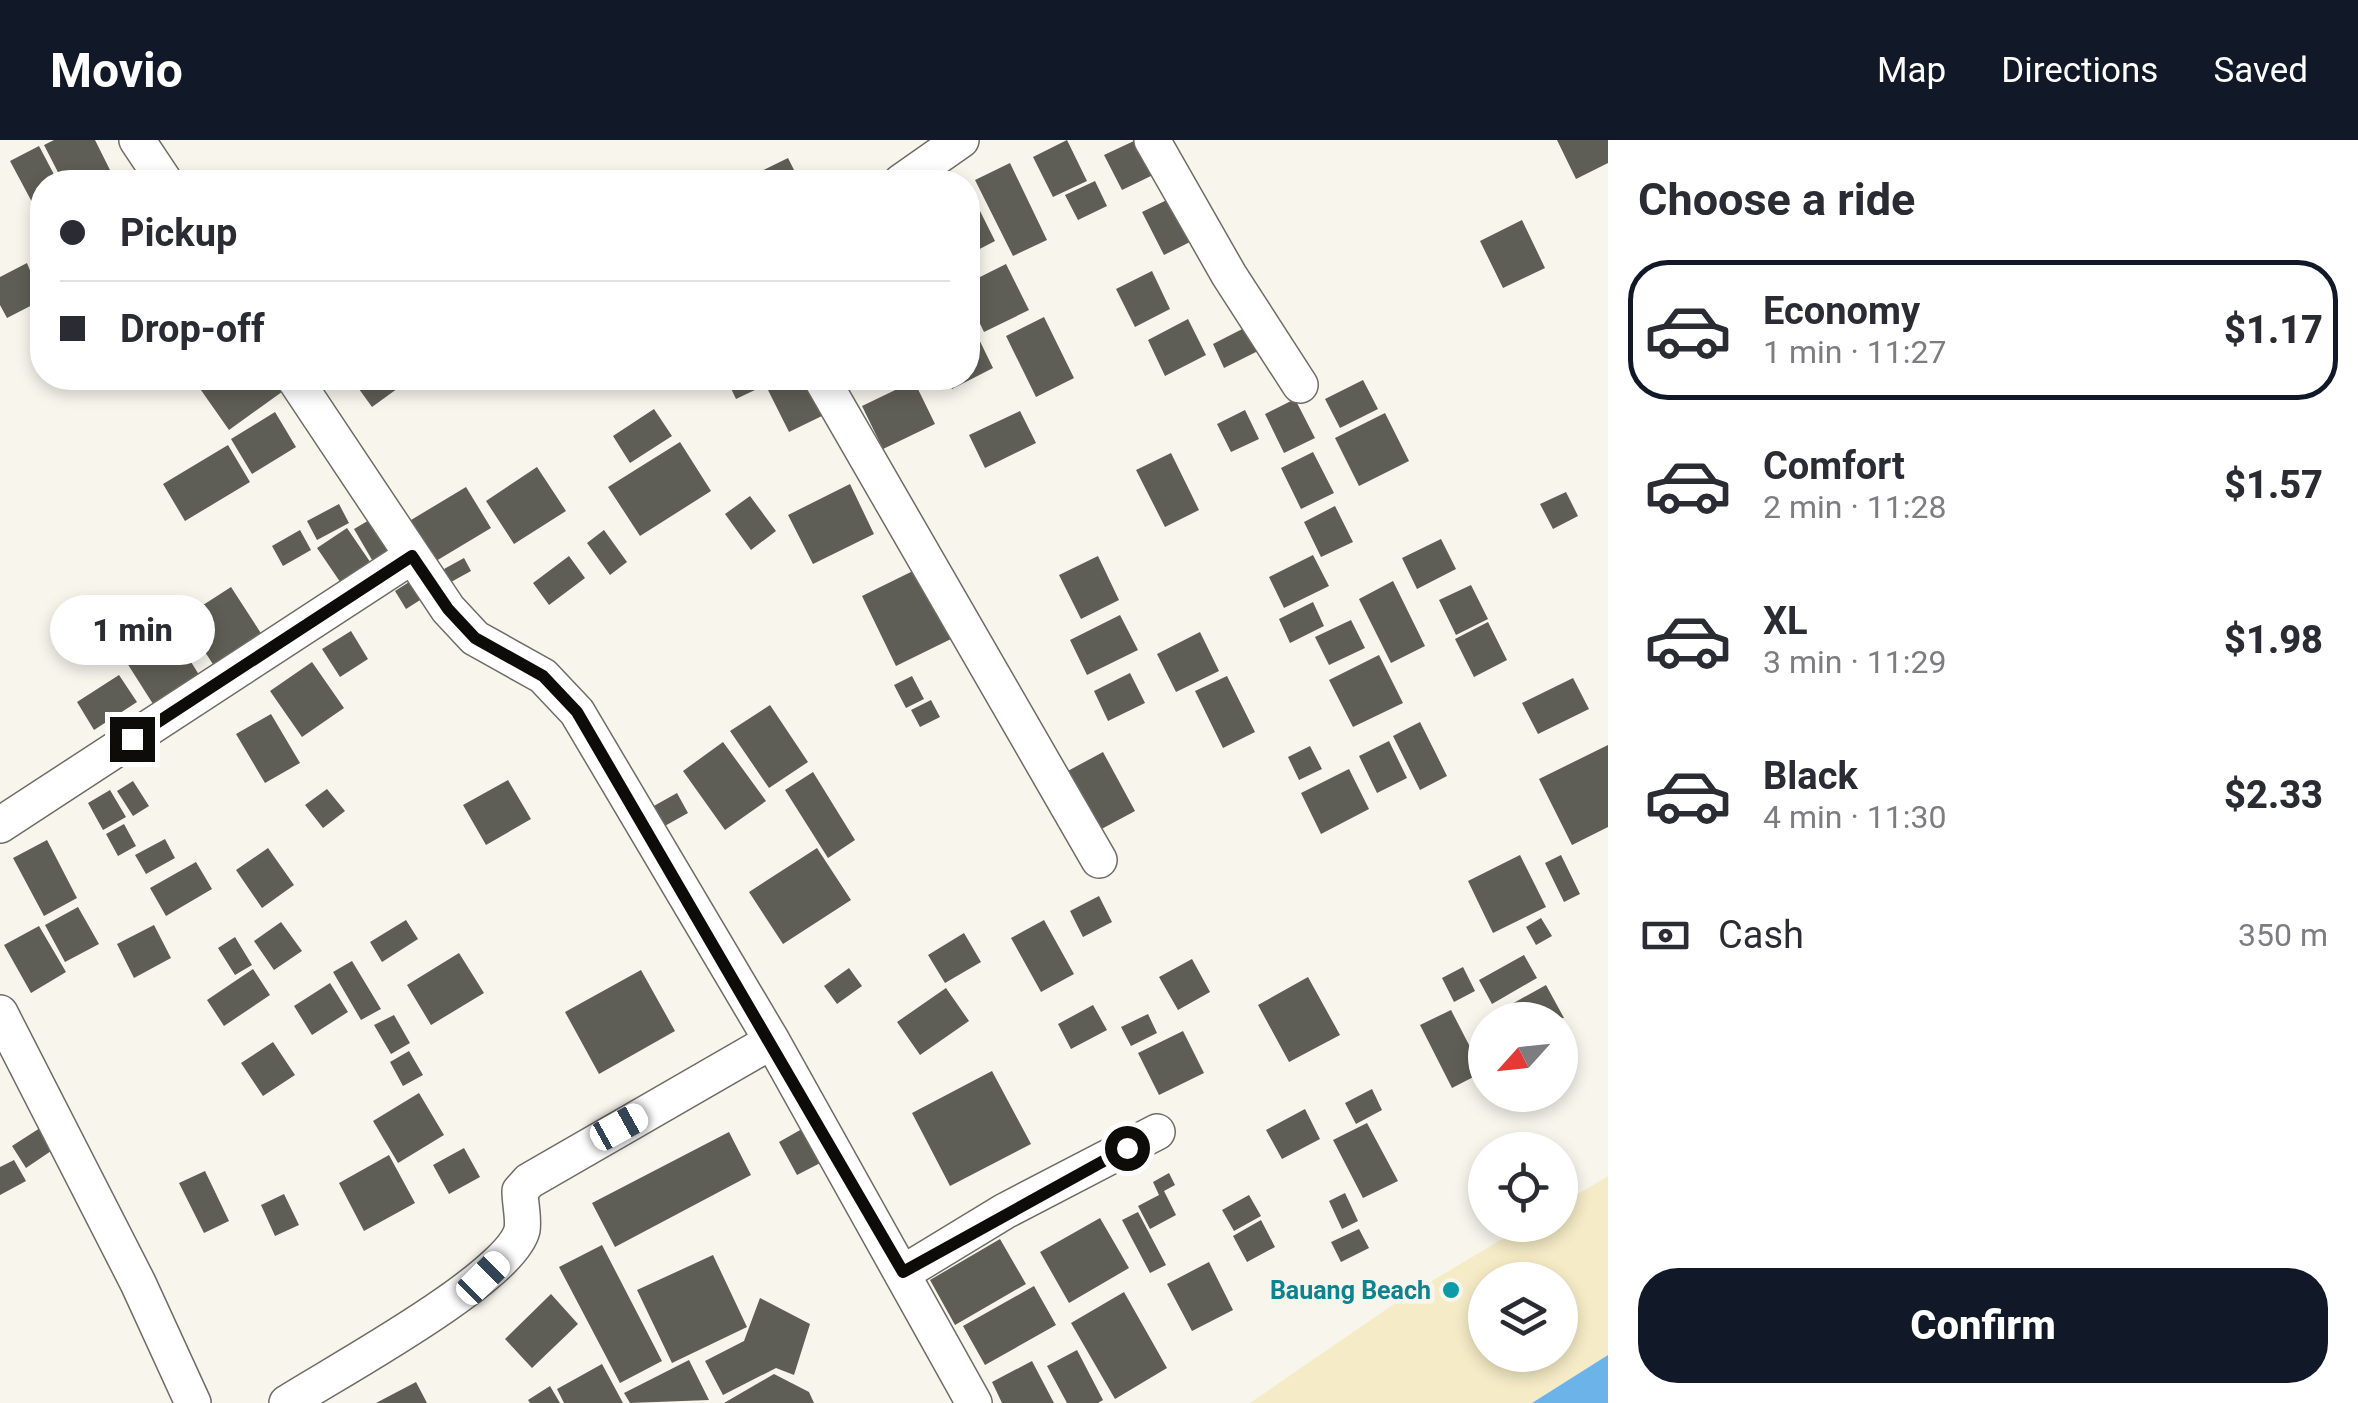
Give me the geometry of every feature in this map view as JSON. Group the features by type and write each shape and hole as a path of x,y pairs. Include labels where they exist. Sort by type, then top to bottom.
{"street":[{"path":"137,140 157,170"},
{"path":"919,170 961,140"},
{"path":"1152,140 1229,275 1300,385"},
{"path":"302,390 448,609 475,638 543,676 577,712 772,1041 974,1403"},
{"path":"828,390 1099,860"},
{"path":"0,824 412,556"},
{"path":"0,1013 138,1284 193,1403"},
{"path":"287,1403 483,1278 518,1238 522,1228 520,1191 529,1181 772,1041"},
{"path":"903,1272 1005,1212 1157,1132"}],"sand":[{"name":"Bauang Beach","path":"1608,1176 1608,1355 1532,1403 1250,1403 1400,1300 1497,1242 1578,1242 1578,1194"}],"water":[{"path":"1608,1355 1608,1403 1532,1403"}],"building":[{"path":"54,140 95,140 110,170 57,170 44,145"},
{"path":"1067,140 1087,181 1053,197 1033,157"},
{"path":"1136,140 1153,175 1122,190 1104,155"},
{"path":"1557,140 1608,140 1608,163 1576,179"},
{"path":"39,146 52,170 30,170 30,198 10,161"},
{"path":"788,158 794,170 764,170"},
{"path":"1010,163 1047,240 1013,256 980,190 980,178"},
{"path":"1095,181 1107,206 1078,220 1065,195"},
{"path":"1171,198 1192,241 1164,255 1142,212"},
{"path":"980,211 995,241 980,249"},
{"path":"1522,220 1545,268 1503,288 1480,241"},
{"path":"27,263 30,306 7,318 0,305 0,277"},
{"path":"1006,264 1029,310 984,332 980,324 980,277"},
{"path":"1152,271 1170,309 1135,327 1116,289"},
{"path":"1044,317 1074,378 1036,397 1006,336"},
{"path":"1188,319 1206,355 1165,376 1148,340"},
{"path":"1252,324 1264,348 1224,368 1213,344"},
{"path":"980,341 993,368 980,375"},
{"path":"1363,380 1378,409 1340,428 1325,399"},
{"path":"201,390 285,390 229,430"},
{"path":"360,390 395,390 372,407"},
{"path":"732,390 755,390 736,399"},
{"path":"768,390 814,390 826,414 789,432"},
{"path":"895,390 918,390 935,424 883,449 862,406"},
{"path":"1295,399 1315,438 1284,453 1265,414"},
{"path":"654,409 672,436 630,463 613,436"},
{"path":"1245,410 1259,439 1231,452 1217,424"},
{"path":"1020,411 1036,443 985,468 969,435"},
{"path":"275,412 296,447 252,474 231,439"},
{"path":"1385,413 1409,461 1359,486 1335,438"},
{"path":"680,442 711,491 640,536 608,487"},
{"path":"228,445 250,482 185,521 163,484"},
{"path":"1313,452 1334,493 1301,509 1281,468"},
{"path":"1171,453 1199,510 1165,527 1136,470"},
{"path":"537,467 566,511 514,544 486,501"},
{"path":"850,484 874,534 813,564 788,515"},
{"path":"466,487 491,528 436,561 411,520"},
{"path":"1566,492 1578,516 1553,529 1540,504"},
{"path":"750,496 776,531 751,550 725,514"},
{"path":"339,504 349,523 317,540 307,521"},
{"path":"1335,506 1353,542 1321,557 1304,522"},
{"path":"376,516 397,552 375,565 354,529"},
{"path":"347,528 377,572 347,592 317,548"},
{"path":"300,530 311,550 283,566 272,546"},
{"path":"604,530 627,562 610,575 587,543"},
{"path":"1441,539 1456,569 1417,589 1402,558"},
{"path":"1313,555 1329,586 1284,608 1269,577"},
{"path":"569,556 585,578 549,605 533,583"},
{"path":"1098,556 1119,600 1081,619 1059,575"},
{"path":"464,558 471,571 451,582 444,569"},
{"path":"917,569 951,639 896,666 862,596"},
{"path":"417,577 428,595 406,609 395,591"},
{"path":"1393,581 1425,646 1391,663 1359,599"},
{"path":"1471,585 1488,619 1456,635 1439,600"},
{"path":"231,587 266,641 218,672 183,618"},
{"path":"1313,602 1324,626 1290,643 1279,619"},
{"path":"1120,615 1138,650 1087,675 1070,640"},
{"path":"1351,620 1365,648 1329,665 1315,637"},
{"path":"1488,622 1507,660 1474,677 1455,639"},
{"path":"351,631 368,659 340,677 322,649"},
{"path":"1200,632 1219,671 1176,692 1157,654"},
{"path":"173,633 206,686 160,715 127,663"},
{"path":"1379,655 1403,703 1353,727 1329,680"},
{"path":"312,662 344,708 302,737 270,691"},
{"path":"1130,673 1145,703 1108,721 1094,691"},
{"path":"119,675 137,702 94,730 77,702"},
{"path":"912,676 924,699 906,708 894,685"},
{"path":"1227,676 1255,732 1223,748 1195,691"},
{"path":"1573,678 1589,709 1538,734 1522,703"},
{"path":"931,700 940,717 920,727 911,710"},
{"path":"770,705 808,762 769,788 730,731"},
{"path":"271,714 300,763 265,783 236,734"},
{"path":"1420,722 1447,776 1420,790 1393,736"},
{"path":"1389,741 1407,778 1377,793 1359,756"},
{"path":"723,742 766,801 725,830 683,771"},
{"path":"1608,745 1608,827 1572,845 1539,779"},
{"path":"1310,746 1322,769 1299,780 1288,757"},
{"path":"1103,752 1135,811 1096,832 1064,773"},
{"path":"1349,769 1369,809 1321,834 1301,793"},
{"path":"813,772 855,840 828,858 785,790"},
{"path":"508,780 531,819 486,845 463,805"},
{"path":"133,781 149,806 133,816 117,791"},
{"path":"327,789 345,811 323,828 305,805"},
{"path":"110,790 126,817 103,830 88,803"},
{"path":"677,793 688,813 663,827 652,807"},
{"path":"124,824 136,846 118,856 106,834"},
{"path":"165,839 175,858 146,874 135,855"},
{"path":"47,840 77,898 44,916 13,858"},
{"path":"268,848 294,885 262,908 236,870"},
{"path":"817,848 851,900 783,944 749,892"},
{"path":"1520,855 1546,907 1493,933 1468,881"},
{"path":"1561,855 1580,894 1564,902 1545,863"},
{"path":"196,862 212,889 166,916 150,888"},
{"path":"1099,896 1112,922 1083,937 1070,911"},
{"path":"78,907 99,944 65,962 45,925"},
{"path":"1541,918 1552,936 1536,945 1526,927"},
{"path":"406,920 418,939 382,962 370,942"},
{"path":"1044,920 1074,974 1041,992 1011,938"},
{"path":"281,922 302,951 274,970 254,941"},
{"path":"154,925 171,958 134,978 117,944"},
{"path":"39,926 66,972 31,993 4,945"},
{"path":"964,933 981,962 945,983 928,955"},
{"path":"235,937 252,965 235,975 218,948"},
{"path":"459,953 484,993 431,1025 407,985"},
{"path":"1524,955 1537,978 1495,1002 1491,1002 1479,980"},
{"path":"1192,959 1210,992 1178,1010 1159,977"},
{"path":"352,961 381,1009 361,1020 333,972"},
{"path":"1463,967 1475,991 1454,1002 1442,978"},
{"path":"849,968 862,986 837,1004 824,986"},
{"path":"253,969 270,995 224,1026 207,1000"},
{"path":"641,970 675,1031 599,1074 565,1012"},
{"path":"1308,977 1340,1035 1289,1062 1258,1005"},
{"path":"330,983 348,1012 312,1035 294,1006"},
{"path":"1546,985 1555,1002 1515,1002"},
{"path":"946,988 969,1021 920,1055 897,1022"},
{"path":"1093,1005 1107,1030 1071,1049 1058,1024"},
{"path":"1451,1010 1468,1043 1468,1080 1452,1088 1420,1025"},
{"path":"1148,1014 1157,1033 1131,1046 1121,1027"},
{"path":"394,1015 410,1043 391,1054 374,1025"},
{"path":"1183,1031 1204,1073 1159,1095 1138,1053"},
{"path":"273,1042 295,1075 263,1096 241,1063"},
{"path":"409,1051 423,1075 403,1086 390,1062"},
{"path":"992,1071 1031,1144 950,1186 912,1113"},
{"path":"1372,1089 1382,1110 1356,1124 1345,1103"},
{"path":"419,1093 444,1135 398,1163 373,1121"},
{"path":"1305,1109 1320,1139 1282,1159 1266,1130"},
{"path":"1367,1123 1398,1181 1363,1198 1333,1140"},
{"path":"809,1125 828,1159 797,1175 779,1142"},
{"path":"40,1128 54,1149 26,1168 12,1146"},
{"path":"729,1132 751,1175 615,1247 592,1203"},
{"path":"464,1148 480,1177 449,1194 433,1165"},
{"path":"389,1155 415,1203 364,1231 339,1183"},
{"path":"14,1160 26,1181 0,1195 0,1167"},
{"path":"205,1171 229,1221 204,1233 179,1183"},
{"path":"1169,1173 1175,1185 1164,1191 1176,1215 1150,1229 1138,1206 1159,1195 1153,1182"},
{"path":"1345,1193 1358,1221 1342,1229 1329,1201"},
{"path":"284,1194 299,1225 275,1236 261,1205"},
{"path":"1249,1195 1261,1216 1234,1231 1222,1210"},
{"path":"1138,1212 1166,1265 1150,1273 1122,1220"},
{"path":"1100,1218 1129,1268 1069,1303 1040,1252"},
{"path":"1261,1220 1275,1247 1247,1262 1233,1236"},
{"path":"1359,1229 1369,1248 1341,1262 1331,1242"},
{"path":"1000,1239 1026,1284 955,1325 930,1280"},
{"path":"602,1245 662,1361 620,1383 559,1267"},
{"path":"713,1255 747,1327 672,1363 637,1290"},
{"path":"1209,1262 1233,1310 1192,1331 1167,1284"},
{"path":"1034,1286 1056,1325 985,1365 963,1326"},
{"path":"1124,1292 1167,1368 1115,1399 1071,1323"},
{"path":"551,1294 578,1324 532,1368 505,1339"},
{"path":"760,1298 810,1324 794,1375 776,1368 723,1395 705,1361 744,1341"},
{"path":"1077,1350 1103,1400 1098,1403 1067,1403 1047,1366"},
{"path":"689,1360 709,1400 630,1403 624,1393"},
{"path":"1032,1361 1054,1403 1002,1403 992,1382"},
{"path":"602,1364 623,1403 564,1403 557,1389"},
{"path":"774,1374 809,1392 814,1403 724,1403"},
{"path":"416,1382 427,1403 376,1403"},
{"path":"550,1386 560,1403 530,1403 528,1400"}],"place":[{"name":"Bauang Beach","path":"1451,1290"}],"route":[{"path":"132,739 412,556 448,609 475,638 543,676 577,712 772,1041 903,1272 1005,1212 1127,1148"}]}
